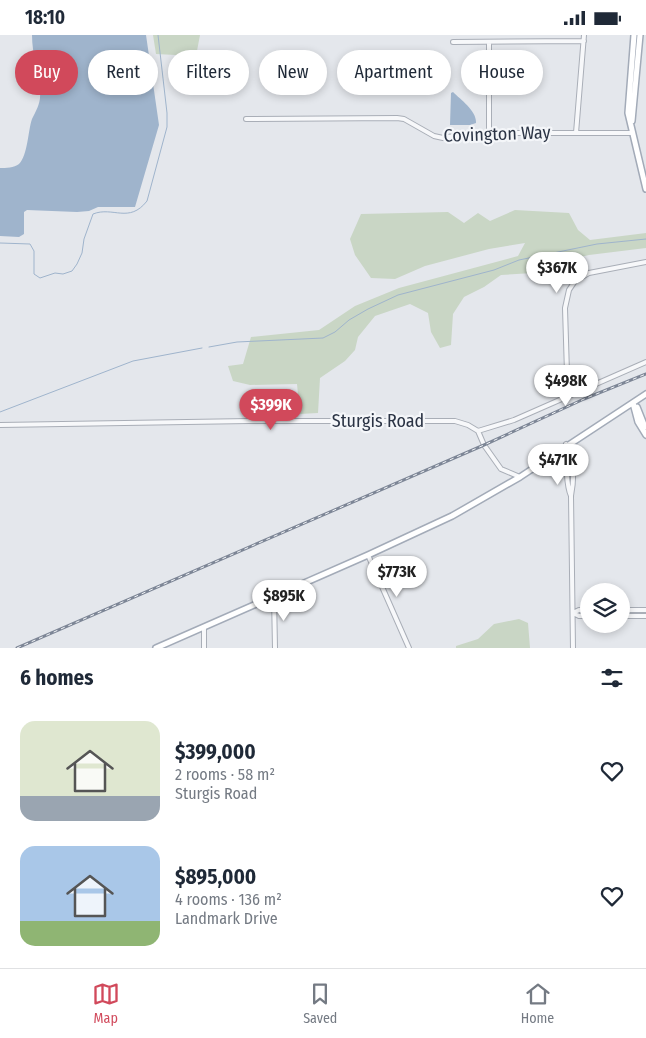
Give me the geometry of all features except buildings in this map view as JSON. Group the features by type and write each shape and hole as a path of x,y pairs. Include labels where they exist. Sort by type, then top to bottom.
{"main road":[{"path":"634,35 628,113 646,189"},
{"path":"632,130 640,35"},
{"path":"156,648 452,516 520,477 561,448 646,394"},
{"path":"637,413 646,394"},
{"path":"634,402 646,435"},
{"path":"617,412 629,411 637,413 646,429"}],"street":[{"path":"576,133 584,35"},
{"path":"453,42 584,41"},
{"path":"488,42 489,133"},
{"name":"Covington Way","path":"246,119 397,118 404,119 434,136 443,138 470,133 576,133 632,130"},
{"path":"570,395 566,373 565,308 569,290 575,281 589,273 646,262"},
{"path":"520,477 501,469 484,445 478,431 514,420 646,362"},
{"name":"Sturgis Road","path":"0,425 249,421 455,421 468,425 478,431"},
{"path":"566,445 572,457 573,648"},
{"path":"561,448 565,454 566,482 571,496"},
{"path":"368,555 409,648"},
{"path":"274,596 275,648"},
{"path":"573,613 580,610"},
{"path":"630,610 646,610"},
{"path":"573,613 580,616"},
{"path":"630,616 646,616"},
{"path":"204,627 204,648"}],"green space":[{"path":"153,35 200,35 197,50 168,50 168,55 158,54 158,50 155,50"},
{"path":"515,210 569,213 578,230 590,240 646,233 646,248 589,255 559,262 550,272 501,275 484,287 464,297 453,314 451,345 440,348 431,332 428,313 410,304 375,316 358,337 355,350 345,361 320,378 318,413 300,414 297,384 250,385 233,381 228,366 243,364 251,337 319,330 355,306 399,288 518,256 525,243 489,249 425,266 395,279 371,278 355,255 350,239 361,214 448,212 464,223 478,213 490,221"},
{"path":"519,619 528,623 530,648 456,648 456,646 478,639 494,624"}],"water":[{"path":"32,35 146,35 148,50 88,50 88,95 155,95 159,125 135,207 98,207 89,211 77,212 27,210 24,212 24,234 19,237 0,236 0,168 10,168 19,164 22,160 40,95 78,95 78,50 33,50"},
{"path":"453,92 471,110 476,123 470,125 450,125 451,93"}],"waterway":[{"path":"0,243 30,244 34,251 34,274 40,278 55,273 63,274 72,271 77,264 93,214 100,212 134,212 147,201 167,127 158,35"},
{"path":"209,347 237,342 323,338 368,309 398,295 494,270 519,260 597,244 646,239"},
{"path":"0,412 133,361 202,348"}],"railway":[{"path":"17,648 484,445 584,399 646,374"}]}
